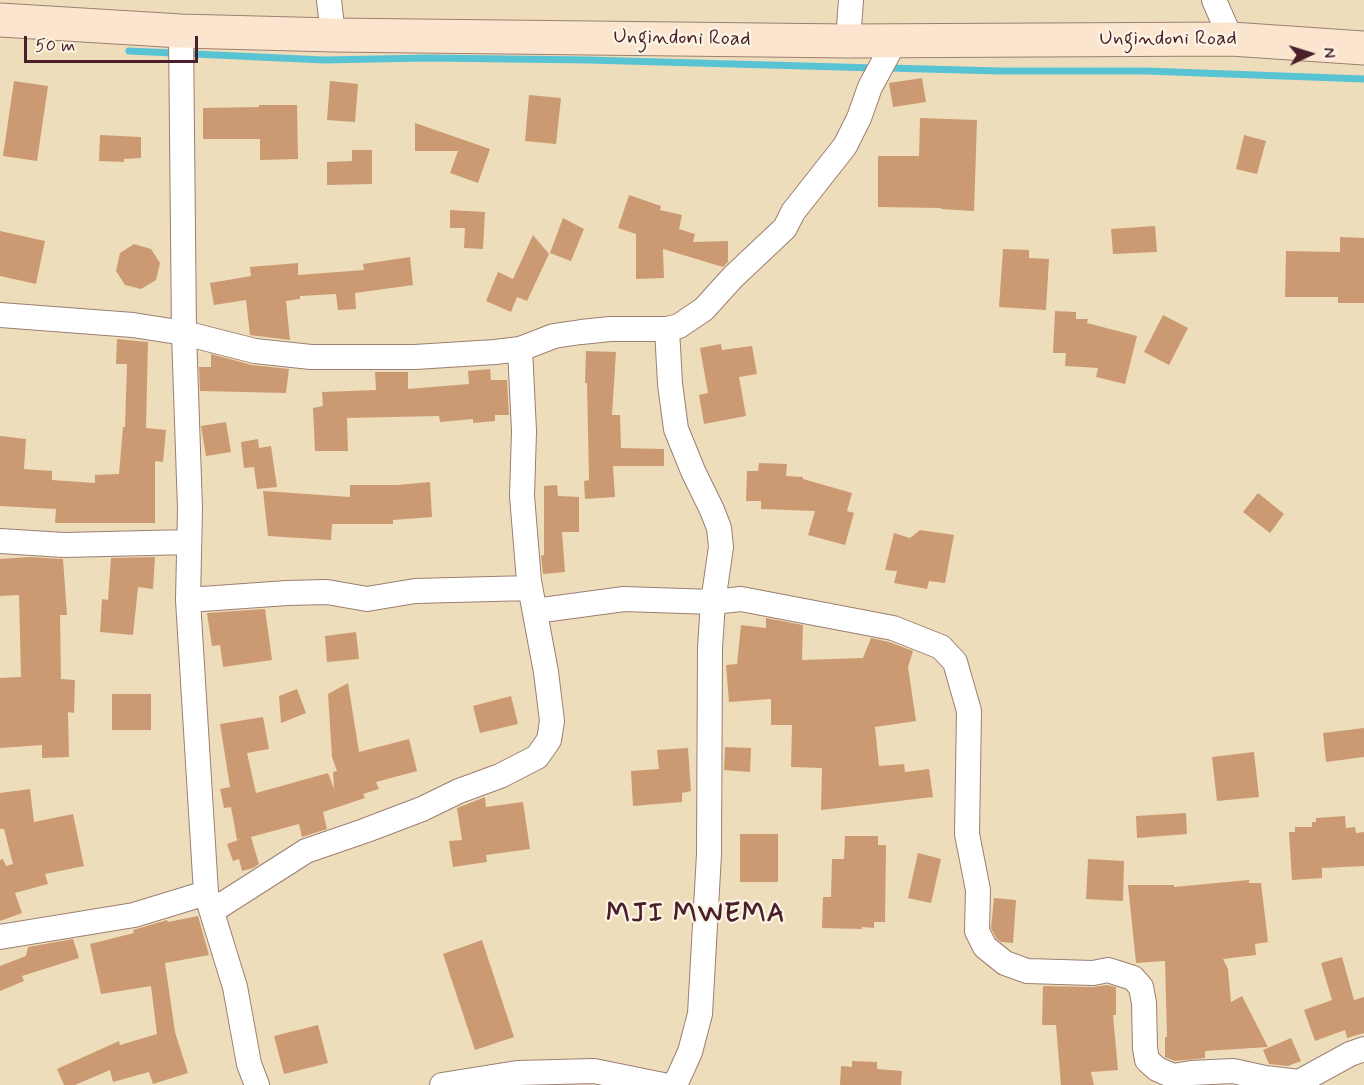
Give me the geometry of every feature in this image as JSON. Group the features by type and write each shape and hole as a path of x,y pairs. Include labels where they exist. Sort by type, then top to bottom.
{"main road":[{"name":"Ungindoni Road","path":"0,20 181,31 333,35 848,41 1231,39 1364,48"}],"street":[{"path":"329,0 333,35"},
{"path":"848,41 851,0"},
{"path":"1214,0 1231,39"},
{"path":"181,31 184,333 190,509 188,600 209,902 235,987 249,1065 257,1085"},
{"path":"0,315 134,325 184,333 255,351 311,357 415,357 495,352 519,349 554,336 581,332 610,329 667,329 679,326 704,309 733,277 785,228 793,212 844,146 859,118 870,87 895,40"},
{"path":"667,329 670,384 676,429 719,528 721,547 713,602 710,648 709,854 700,1014 690,1052 675,1085"},
{"path":"0,937 209,902 306,851 422,809 459,791 500,776 537,757 549,740 552,721 546,672 529,581 522,496 524,431 519,349"},
{"path":"0,541 64,545 189,542"},
{"path":"188,600 327,592 367,599 415,591 533,599 624,598 713,602 741,599 893,628 941,647 955,662 969,711 967,834 978,890 978,931 985,947 1005,963 1027,971 1093,973 1108,970 1133,978 1141,987 1144,1003 1147,1060 1173,1076 1233,1071 1297,1084 1350,1054 1364,1049"},
{"path":"442,1085 517,1073 594,1071 663,1085"}],"building":[{"path":"922,78 926,102 893,107 889,83"},
{"path":"14,81 48,86 37,161 3,156"},
{"path":"330,81 358,84 355,122 327,120"},
{"path":"529,95 561,98 556,144 525,141"},
{"path":"259,105 297,105 298,159 260,160 260,139 203,139 203,108 259,107"},
{"path":"920,118 977,120 974,211 878,207 878,156 919,156"},
{"path":"415,123 490,149 478,183 450,173 458,151 415,151"},
{"path":"100,135 141,137 141,158 124,159 124,162 99,161"},
{"path":"1244,135 1266,141 1257,174 1236,169"},
{"path":"352,150 372,150 372,184 327,185 327,162 352,161"},
{"path":"629,195 661,206 660,210 682,215 679,229 695,234 693,242 728,241 728,262 723,267 663,249 664,278 636,279 636,234 618,228"},
{"path":"450,210 485,212 483,249 464,248 465,228 450,228"},
{"path":"563,218 584,229 571,261 550,253"},
{"path":"1155,226 1157,252 1113,254 1111,229"},
{"path":"0,231 45,241 36,284 0,276"},
{"path":"533,235 549,254 527,301 517,297 511,312 486,301 498,272 513,279"},
{"path":"1340,237 1364,238 1364,303 1338,303 1338,297 1285,297 1286,251 1340,252"},
{"path":"134,244 151,249 160,263 156,280 141,289 125,285 116,271 120,253"},
{"path":"1003,249 1029,250 1029,258 1049,259 1046,310 999,307"},
{"path":"410,257 413,285 355,293 356,309 338,310 336,294 300,296 300,299 286,301 290,340 250,335 246,300 214,305 210,283 251,276 250,267 298,263 298,275 364,270 363,264"},
{"path":"1055,311 1076,312 1076,319 1088,319 1087,323 1137,336 1125,384 1096,377 1098,368 1065,366 1066,353 1053,353"},
{"path":"1163,315 1188,328 1169,365 1144,352"},
{"path":"117,339 148,342 146,428 166,430 163,462 155,461 155,523 55,523 56,509 0,506 0,436 26,439 24,469 52,471 52,480 95,483 95,475 119,474 123,427 125,427 127,364 116,364"},
{"path":"721,344 722,350 752,346 757,374 739,377 746,416 704,424 699,395 708,393 700,348"},
{"path":"586,351 616,352 612,415 620,415 621,448 664,449 664,466 613,466 615,497 585,499 584,481 589,480"},
{"path":"211,354 252,365 289,369 286,393 200,391 199,367 211,367"},
{"path":"490,369 491,380 507,380 509,415 495,415 495,421 473,423 473,419 440,422 439,416 347,418 348,451 315,451 313,408 323,406 322,392 376,390 375,372 408,372 408,389 469,384 468,371"},
{"path":"226,422 231,452 206,456 201,426"},
{"path":"258,439 259,448 271,446 277,487 257,489 254,467 244,468 241,442"},
{"path":"759,463 787,464 786,476 803,477 803,479 852,493 847,511 854,513 845,545 808,535 815,511 761,509 761,501 746,501 747,471 758,471"},
{"path":"430,482 432,517 393,520 393,524 332,524 331,540 268,536 263,491 350,497 350,485"},
{"path":"557,485 558,496 579,497 579,532 562,532 565,572 543,574 541,556 544,555 544,486"},
{"path":"1258,493 1284,514 1270,533 1243,512"},
{"path":"920,530 954,535 945,583 929,581 927,589 894,583 897,571 885,570 894,533 910,538"},
{"path":"30,557 63,559 67,615 60,615 61,679 75,680 74,713 68,712 69,757 42,758 42,745 0,748 0,678 21,677 19,595 0,596 0,559"},
{"path":"155,557 153,589 138,587 133,635 100,632 102,599 108,600 111,558"},
{"path":"265,609 272,660 223,667 220,645 212,646 207,613"},
{"path":"766,618 803,625 802,660 863,658 871,638 913,651 908,667 916,721 875,727 879,766 904,764 905,772 929,769 933,797 821,810 822,768 791,767 792,725 771,725 771,699 729,702 726,665 737,664 741,625 766,628"},
{"path":"356,632 359,659 327,662 325,636"},
{"path":"348,683 359,752 409,739 417,771 376,782 379,789 363,794 365,798 323,812 327,829 302,837 299,824 251,837 259,864 242,871 239,859 233,861 227,844 241,839 237,840 231,807 224,808 220,789 230,787 220,724 263,717 269,749 247,753 256,793 328,773 334,789 333,772 337,771 332,757 328,694"},
{"path":"297,689 306,713 281,723 279,696"},
{"path":"112,694 151,694 151,730 112,730"},
{"path":"511,696 518,724 480,733 473,706"},
{"path":"1364,728 1364,757 1326,762 1323,733"},
{"path":"725,747 751,748 750,772 724,770"},
{"path":"688,748 691,791 682,793 682,802 633,806 631,771 659,769 657,750"},
{"path":"1254,752 1259,797 1217,801 1212,757"},
{"path":"30,789 34,822 73,814 84,866 45,874 48,884 15,893 22,913 0,921 0,860 3,859 6,866 13,864 4,829 0,829 0,793"},
{"path":"485,797 486,807 523,802 530,849 486,855 487,862 453,867 449,841 462,840 457,808"},
{"path":"1186,813 1187,834 1137,838 1136,816"},
{"path":"1345,816 1346,828 1355,827 1356,833 1364,832 1364,866 1322,868 1322,878 1292,880 1289,832 1295,832 1295,827 1312,827 1312,822 1316,822 1316,818"},
{"path":"740,834 778,834 778,882 740,882"},
{"path":"845,836 878,836 878,845 886,845 885,922 874,922 874,928 822,928 823,897 831,897 832,859 844,859"},
{"path":"918,853 941,859 931,903 908,898"},
{"path":"1088,859 1124,861 1123,901 1086,899"},
{"path":"1249,880 1249,883 1261,883 1268,942 1255,944 1256,955 1223,959 1228,969 1231,1002 1242,996 1268,1047 1205,1051 1205,1058 1175,1061 1165,1057 1165,1037 1167,1037 1165,961 1136,963 1128,885 1174,885 1174,887"},
{"path":"994,898 1016,900 1013,943 1001,942 991,928"},
{"path":"198,916 209,955 165,963 175,1032 188,1073 153,1084 149,1072 113,1082 110,1070 75,1085 64,1085 57,1069 119,1041 120,1045 157,1034 151,986 101,994 90,944 134,933 133,930 167,920 168,922"},
{"path":"73,939 79,958 22,976 24,981 0,991 0,966 26,956 28,947"},
{"path":"482,940 514,1037 475,1050 443,954"},
{"path":"1342,957 1354,1000 1364,997 1364,1033 1347,1038 1345,1030 1315,1041 1304,1010 1332,1000 1321,963"},
{"path":"1107,985 1116,987 1116,1015 1113,1015 1118,1070 1091,1072 1094,1085 1061,1085 1056,1025 1042,1025 1043,986"},
{"path":"318,1025 328,1063 284,1074 274,1036"},
{"path":"1291,1038 1301,1061 1288,1066 1269,1064 1263,1050"},
{"path":"852,1061 877,1062 877,1069 902,1071 901,1085 840,1085 841,1066 852,1067"}],"waterway":[{"path":"129,51 324,60 428,58 589,60 876,68"},
{"path":"887,68 1146,71 1364,79"}],"district":[{"name":"MJI MWEMA","path":"696,915"}]}
